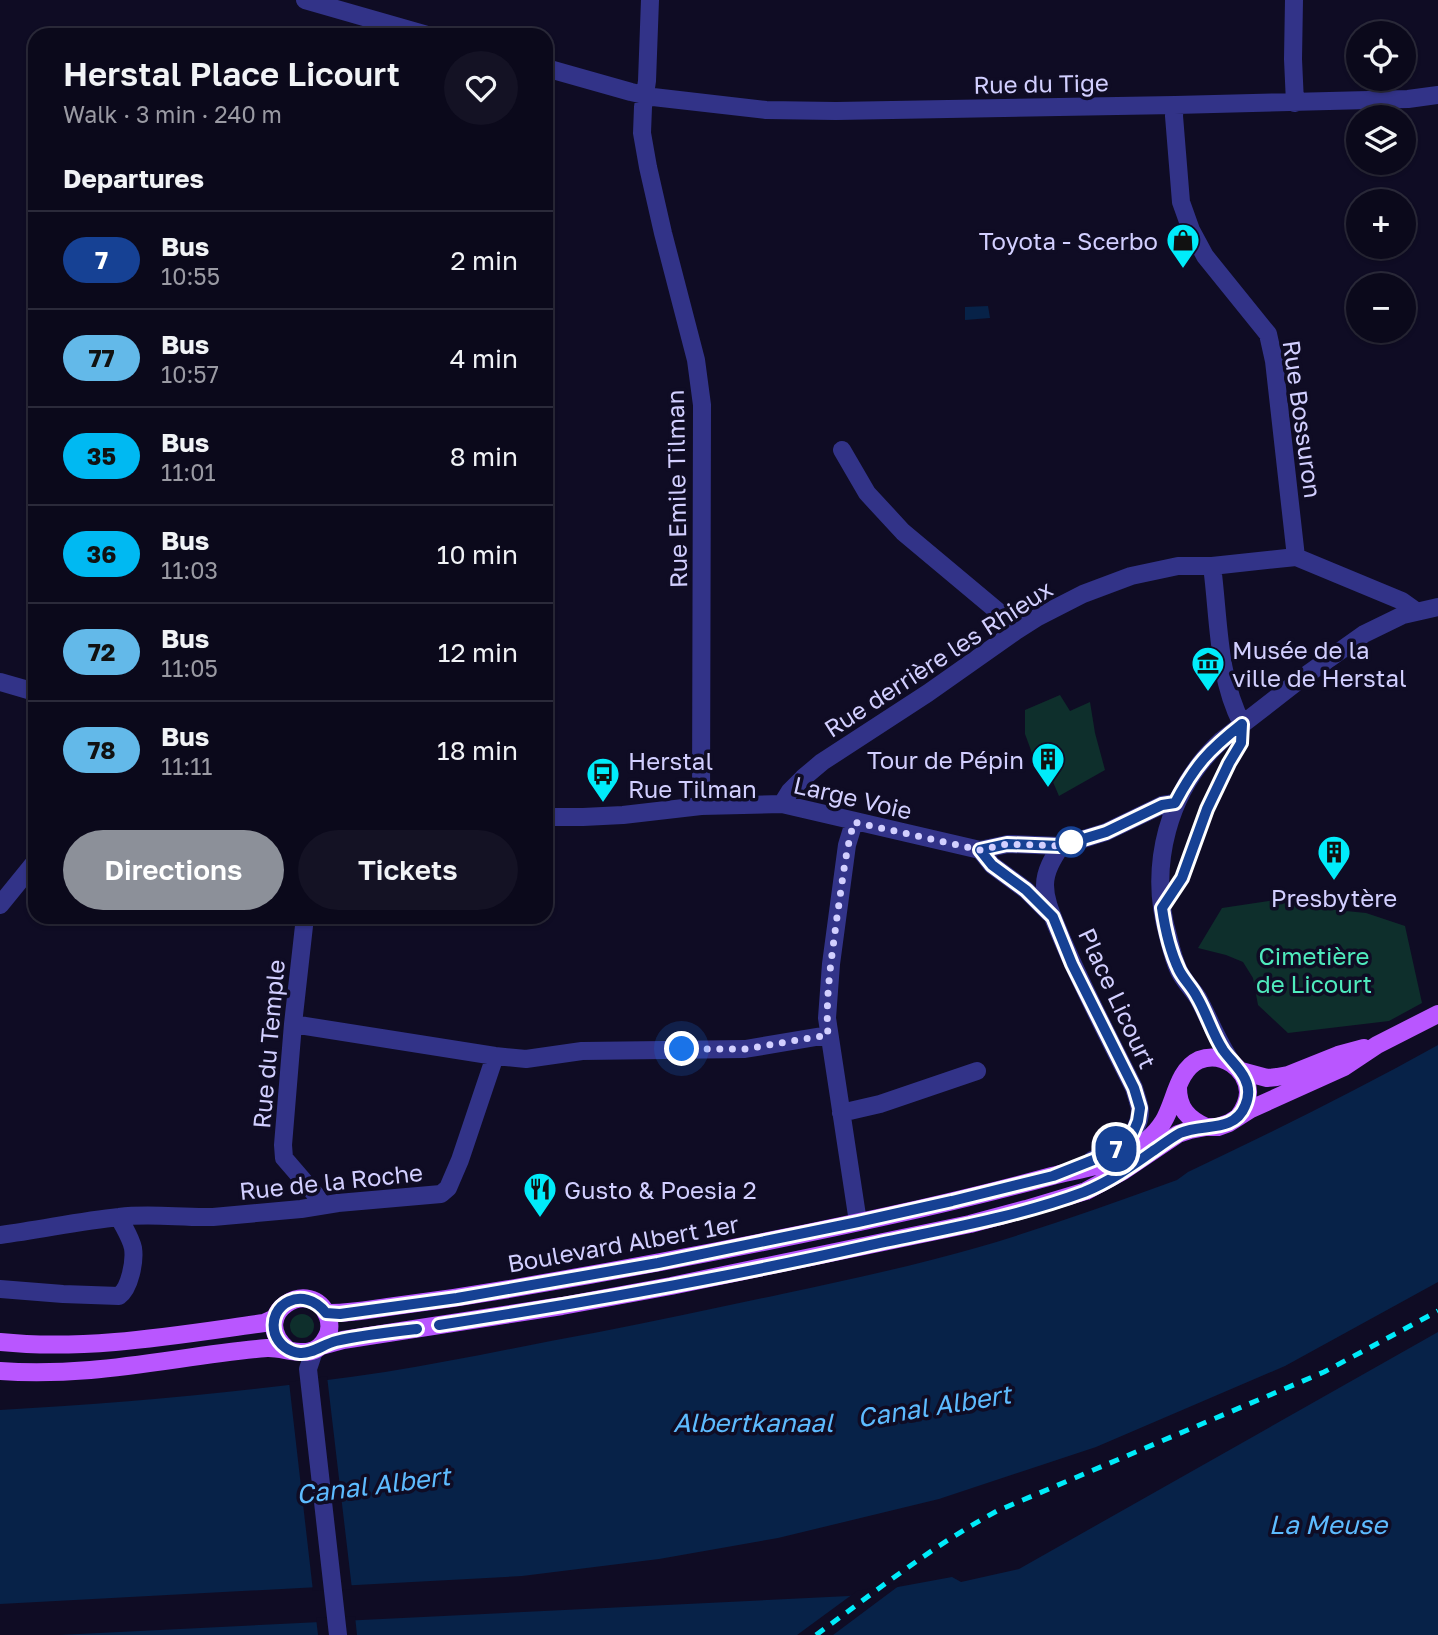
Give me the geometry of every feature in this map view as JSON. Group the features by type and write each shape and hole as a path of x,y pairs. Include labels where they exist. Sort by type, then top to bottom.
{"main road":[{"name":"Boulevard Albert 1er","path":"0,1371 74,1372 255,1349 304,1350 350,1338 562,1306 671,1286 1000,1216 1086,1191 1123,1171 1178,1134 1229,1124 1239,1116 1344,1067 1377,1045 1438,1014"},
{"name":"Boulevard Albert 1er","path":"326,1313 355,1312 658,1263 858,1222 1103,1164 1124,1155 1155,1133 1164,1121 1184,1073 1192,1064 1202,1059 1223,1059 1237,1068 1267,1078 1288,1075 1338,1055 1377,1045"},
{"path":"1237,1068 1247,1082 1248,1094 1239,1116"},
{"path":"1178,1088 1180,1104 1186,1114 1206,1127"},
{"path":"858,1222 877,1238 896,1240"},
{"path":"306,1298 321,1306 326,1313 329,1331 326,1339 304,1350 280,1343 275,1335 275,1318 288,1302 306,1298"},
{"path":"0,1342 47,1345 117,1342 264,1323 275,1318"}],"street":[{"path":"305,0 371,27"},
{"name":"Rue Emile Tilman","path":"650,0 642,133 670,262 696,360 702,405 701,806"},
{"path":"1294,0 1295,103"},
{"name":"Rue du Tige","path":"553,70 645,95 766,110 1175,106 1408,99 1438,95"},
{"name":"Rue Bossuron","path":"1175,106 1181,202 1191,230 1205,256 1268,334 1276,372 1296,557"},
{"path":"842,450 867,493 904,532 1001,614 1016,631"},
{"name":"Rue derrière les Rhieux","path":"782,804 790,791 822,762 928,693 1016,631 1083,594 1131,576 1178,566 1212,566 1296,557 1402,601 1416,611"},
{"path":"1212,566 1223,660 1235,709 1242,724"},
{"path":"1237,1068 1222,1048 1197,996 1180,972 1165,927 1160,874 1164,842 1175,803 1201,760 1222,740 1355,639 1390,620 1438,607"},
{"path":"0,682 28,690"},
{"path":"980,850 1007,844 1060,846 1106,832 1162,805 1175,803"},
{"name":"Large Voie","path":"553,817 624,815 701,806 782,804 980,850"},
{"path":"854,822 848,845 831,964 827,1018 858,1222"},
{"name":"Place Licourt","path":"1053,1176 1111,1153 1123,1144 1133,1133 1140,1108 1134,1088 1072,964 1047,901 1045,885 1050,865 1060,846"},
{"name":"Place Licourt","path":"980,850 992,865 1026,890 1053,917"},
{"path":"0,905 28,871"},
{"name":"Rue du Temple","path":"304,924 283,1145 284,1158 322,1205"},
{"path":"293,1024 526,1059 582,1051 745,1049 828,1035"},
{"name":"Rue de la Roche","path":"0,1235 151,1214 198,1217 441,1194 448,1188 460,1160 495,1056"},
{"path":"841,1113 880,1104 977,1070"},
{"path":"0,1289 118,1296 129,1284 133,1250 119,1217"},
{"path":"304,1350 338,1635"}],"green space":[{"path":"1060,695 1070,711 1090,702 1105,770 1059,796 1053,782 1050,783 1047,778 1042,780 1025,734 1025,710"},
{"name":"Cimetière de Licourt","path":"1296,897 1336,910 1366,913 1405,926 1422,1003 1389,1021 1288,1033 1258,1005 1253,978 1243,962 1198,948 1222,908"},
{"path":"302,1314 311,1317 314,1326 311,1335 302,1338 293,1335 290,1326 293,1317"}],"water":[{"path":"988,306 990,318 965,320 965,307"},
{"name":"Albertkanaal","path":"1438,1045 1438,1282 1285,1366 1096,1447 939,1499 778,1538 659,1559 522,1576 0,1604 0,1410 193,1395 385,1372 645,1323 916,1264 1027,1232 1177,1180"},
{"name":"La Meuse","path":"1438,1332 1438,1635 59,1635 849,1596 952,1577 961,1582 1019,1569"}],"pier":[{"path":"327,1376 352,1589 313,1591 289,1382"},
{"path":"904,1582 833,1635 797,1635 857,1591"},
{"path":"355,1616 357,1635 318,1635 316,1618"}],"railway":[{"path":"816,1635 927,1554 997,1511 1324,1372 1438,1311"}],"bus line":[{"name":"7","path":"417,1329 343,1340 321,1346 314,1351 296,1353 280,1343 275,1335 274,1325 281,1308 297,1299 306,1298 321,1306 326,1313 340,1314 457,1298 658,1263 770,1241 1029,1183 1111,1153 1133,1133 1138,1121 1140,1108 1134,1088 1072,964 1053,917 1026,890 992,865 980,850 1007,844 1060,846 1106,832 1162,805 1175,803 1201,760 1242,724 1241,743 1207,809 1182,878 1162,908 1165,927 1180,972 1197,996 1222,1048 1247,1082 1245,1106 1239,1116 1229,1124 1190,1130 1171,1138 1123,1171 1086,1191 970,1224 687,1283 439,1325"}],"place":[{"name":"Toyota - Scerbo","path":"1183,270"},
{"name":"Musée de la ville de Herstal","path":"1208,693"},
{"name":"Tour de Pépin","path":"1048,789"},
{"name":"Herstal Rue Tilman","path":"603,804"},
{"name":"Presbytère","path":"1334,882"},
{"name":"Gusto & Poesia 2","path":"540,1219"}],"route":[{"path":"682,1049 745,1049 828,1035 831,964 848,845 854,822 980,850 1007,844 1060,846 1078,840 1071,842"}],"water label":[{"name":"Canal Albert","path":"934,1406"},
{"name":"Canal Albert","path":"373,1485"}]}
